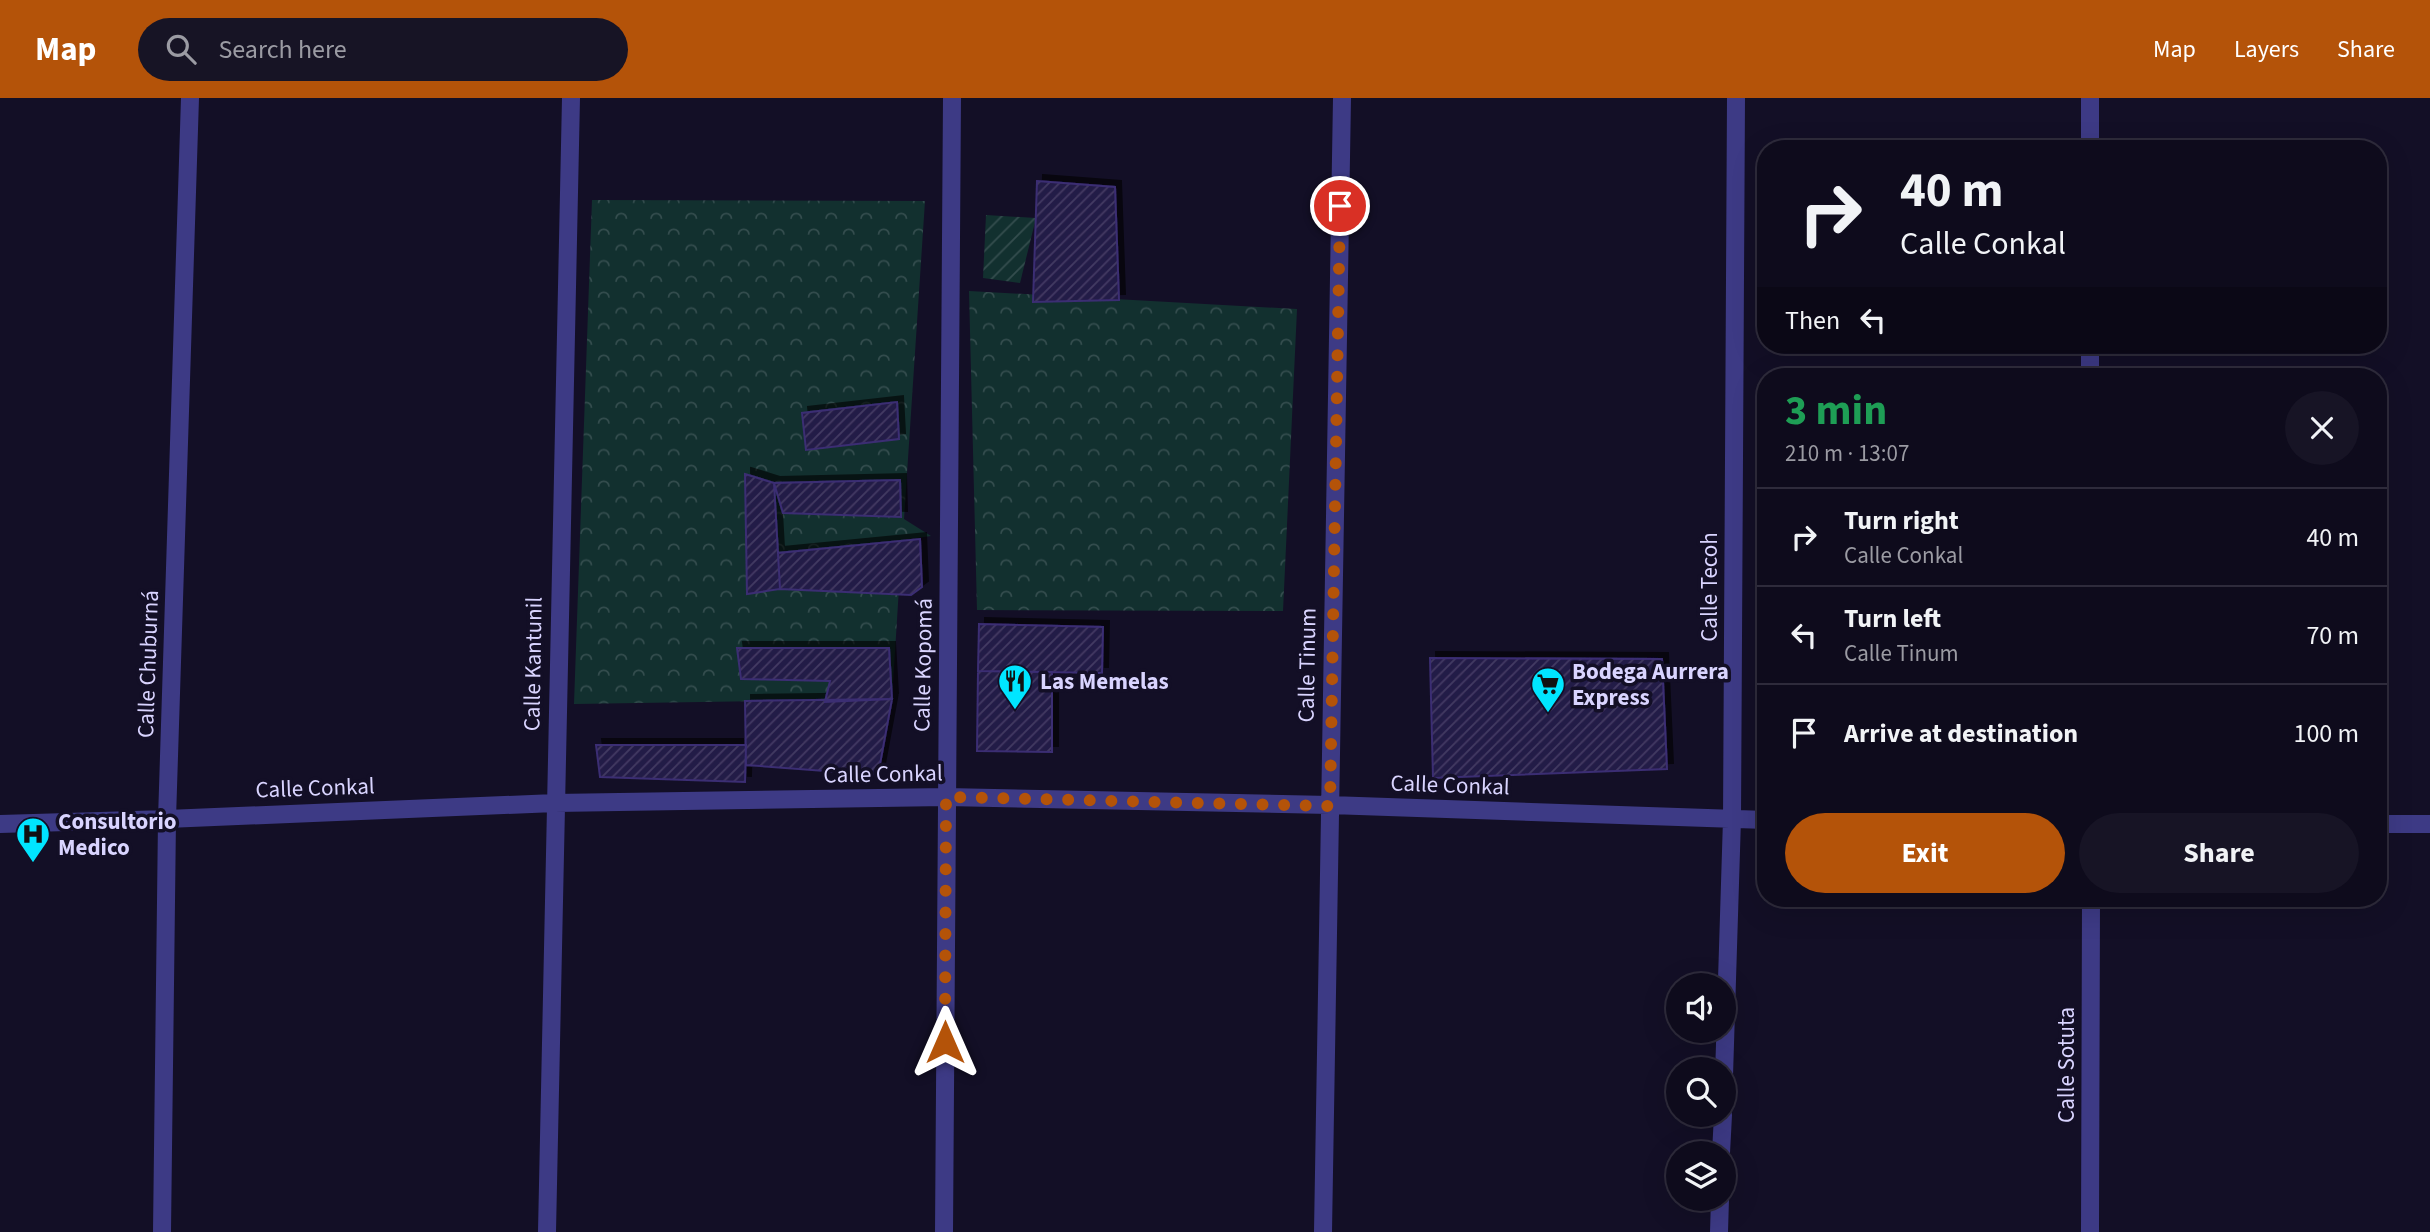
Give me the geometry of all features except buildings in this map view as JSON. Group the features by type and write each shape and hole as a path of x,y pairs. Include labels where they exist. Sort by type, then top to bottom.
{"street":[{"name":"Calle Chuburná","path":"162,1232 167,819 190,98"},
{"name":"Calle Kantunil","path":"547,1232 571,98"},
{"name":"Calle Kopomá","path":"944,1232 953,98"},
{"name":"Calle Tinum","path":"1323,1232 1342,98"},
{"name":"Calle Tecoh","path":"1725,1057 1732,819 1736,98"},
{"path":"2090,98 2090,140"},
{"name":"Calle Conkal","path":"0,824 555,803 946,797 1757,820"},
{"path":"2387,824 2430,824"},
{"name":"Calle Sotuta","path":"2090,1232 2091,907"},
{"path":"1719,1232 1720,1211"}],"green space":[{"path":"592,200 925,201 904,519 931,536 902,540 892,699 574,704"},
{"path":"986,215 1036,218 1020,283 983,278"},
{"path":"969,291 1297,309 1283,611 977,610"}],"place":[{"name":"Las Memelas","path":"1015,711"},
{"name":"Bodega Aurrera Express","path":"1548,714"},
{"name":"Consultorio Medico","path":"33,864"}],"route":[{"path":"945,1042 946,797 1330,806 1340,206"}]}
